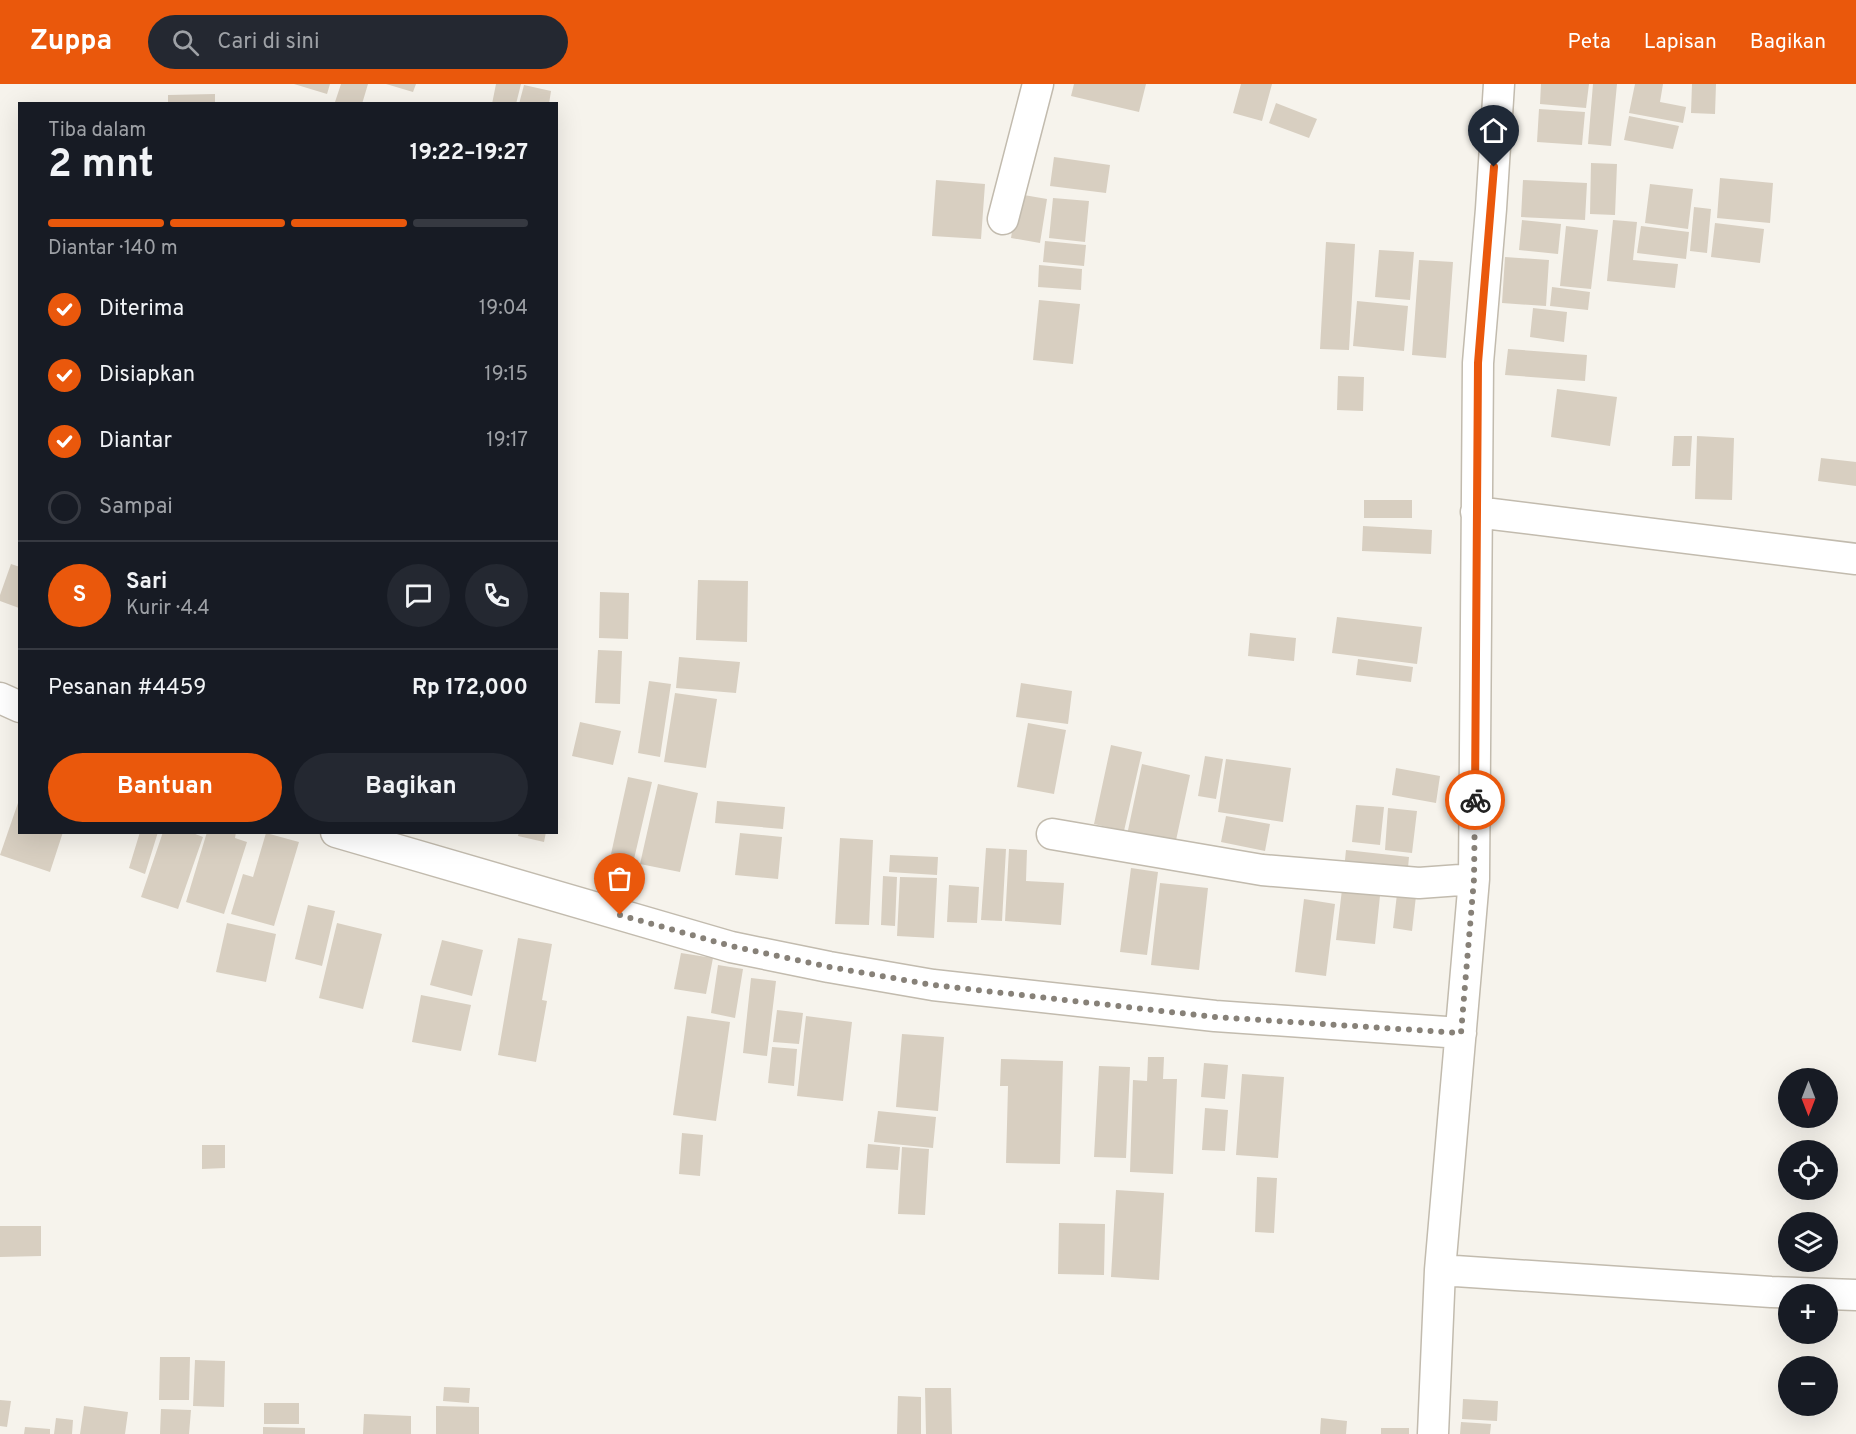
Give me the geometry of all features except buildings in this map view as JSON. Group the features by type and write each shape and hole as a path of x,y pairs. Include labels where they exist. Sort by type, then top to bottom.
{"street":[{"path":"1003,219 1038,84"},
{"path":"1432,1434 1440,1270 1474,879 1478,363 1499,84"},
{"path":"1476,512 1856,559"},
{"path":"0,698 18,706"},
{"path":"343,834 731,946 830,967 933,985 1215,1017 1461,1033"},
{"path":"1052,834 1262,870 1419,883 1474,879"},
{"path":"1440,1270 1771,1292 1856,1295"}],"way so far":[{"path":"620,915 731,946 830,967 933,985 1215,1017 1461,1033 1474,879 1475,800"}],"route":[{"path":"1475,800 1478,363 1494,167"}]}
